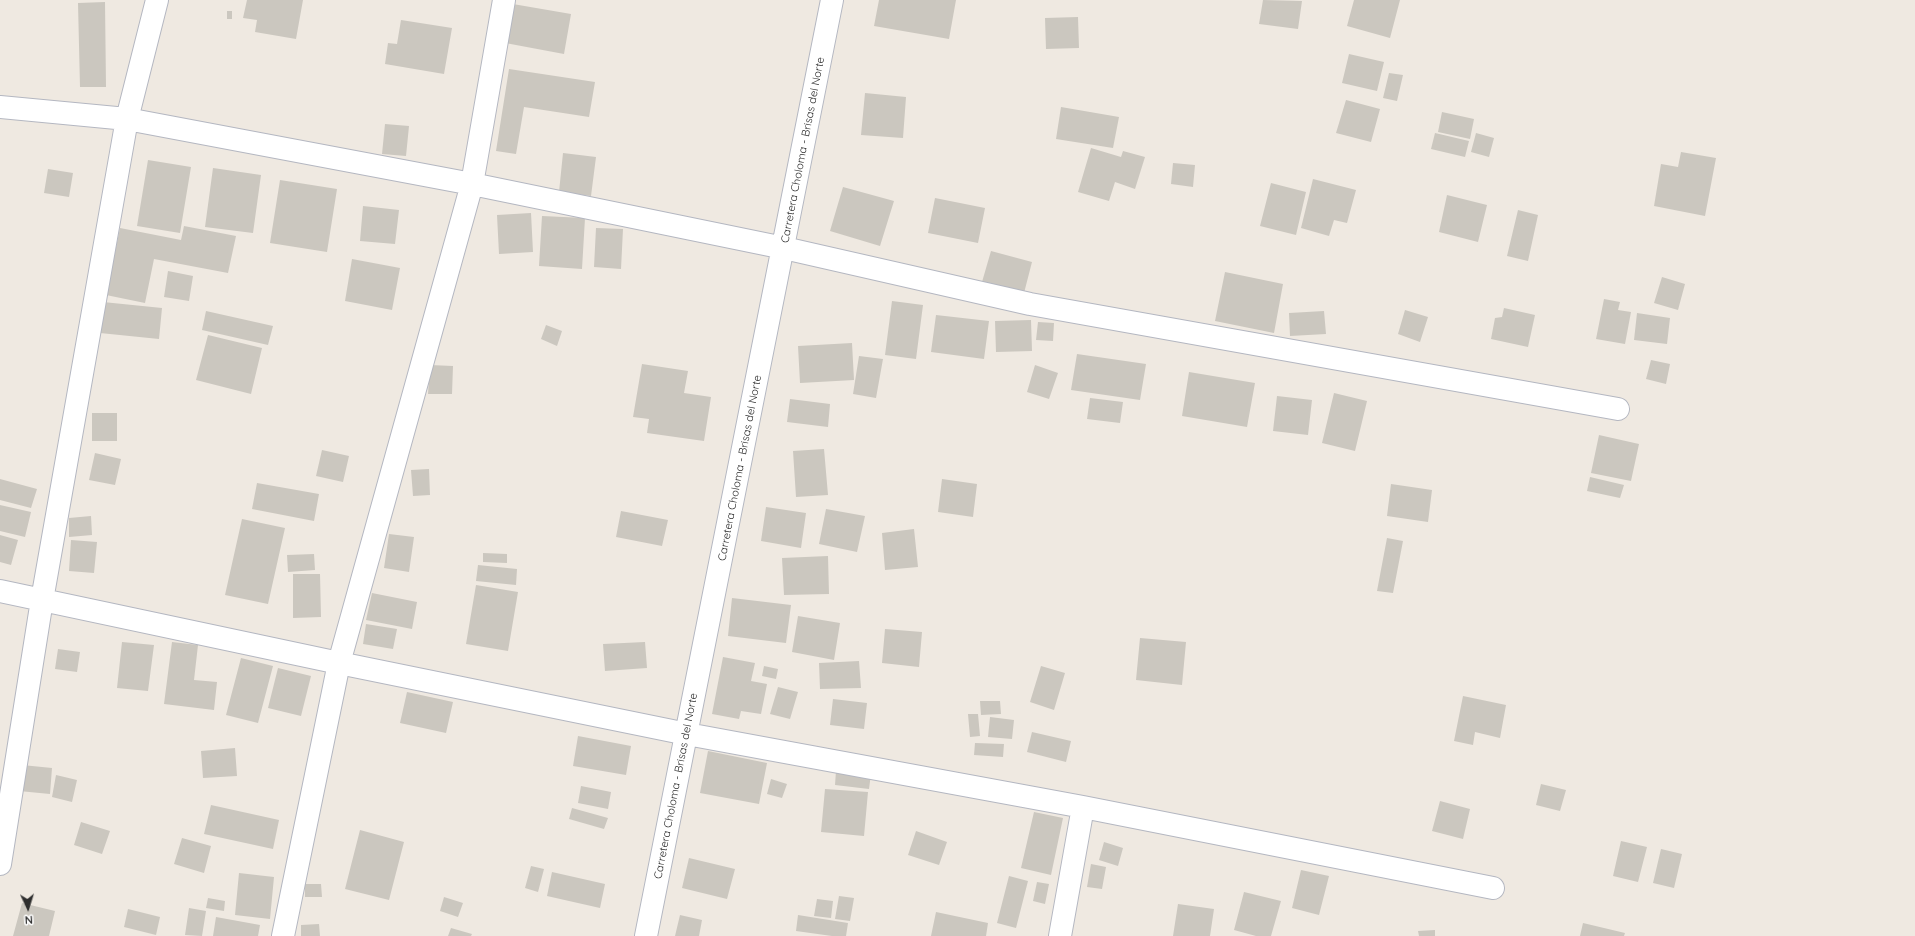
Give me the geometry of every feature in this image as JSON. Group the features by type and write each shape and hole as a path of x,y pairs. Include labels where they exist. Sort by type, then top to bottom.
{"street":[{"path":"0,864 42,600 127,119 157,0"},
{"path":"283,936 339,663 472,184 504,0"},
{"name":"Carretera Choloma - Brisas del Norte","path":"646,936 784,248 832,0"},
{"path":"0,107 127,119 472,184 784,248 1030,304 1618,409"},
{"path":"0,591 339,663 687,734 1083,807 1493,888"},
{"path":"1060,936 1083,807"}],"building":[{"path":"247,0 303,0 296,39 255,32 257,20 243,18"},
{"path":"879,0 956,0 949,39 874,26"},
{"path":"1263,0 1302,1 1298,29 1259,24"},
{"path":"1354,0 1400,0 1390,38 1347,26"},
{"path":"105,2 106,87 80,87 78,3"},
{"path":"507,3 571,14 564,54 500,42"},
{"path":"227,11 232,11 232,19 227,19"},
{"path":"1078,17 1079,48 1046,49 1045,18"},
{"path":"401,20 452,28 444,74 385,64 388,43 397,44"},
{"path":"1349,54 1384,62 1377,91 1342,83"},
{"path":"509,69 595,82 589,117 524,107 516,154 496,151"},
{"path":"1389,73 1403,75 1397,101 1383,98"},
{"path":"865,93 906,97 903,138 861,135"},
{"path":"1346,100 1380,109 1371,142 1336,133"},
{"path":"1061,107 1119,117 1113,148 1056,139"},
{"path":"1442,112 1474,119 1470,139 1438,132"},
{"path":"385,124 409,126 406,156 382,154"},
{"path":"1435,133 1469,141 1465,157 1431,149"},
{"path":"1476,133 1494,138 1489,157 1471,152"},
{"path":"1091,148 1121,157 1123,151 1145,157 1135,189 1115,182 1109,201 1078,192"},
{"path":"1681,152 1716,158 1705,216 1654,206 1661,164 1678,167"},
{"path":"563,153 596,157 591,196 559,192"},
{"path":"148,160 191,167 180,233 137,226"},
{"path":"1173,163 1195,165 1193,187 1171,184"},
{"path":"213,168 261,175 253,233 205,227"},
{"path":"48,169 73,173 69,197 44,193"},
{"path":"1313,179 1356,190 1347,223 1334,220 1329,236 1301,228"},
{"path":"280,180 337,189 327,252 270,243"},
{"path":"1271,183 1306,192 1296,235 1260,226"},
{"path":"843,187 894,201 880,246 830,231"},
{"path":"1447,195 1487,205 1478,242 1439,232"},
{"path":"935,198 985,208 978,243 928,233"},
{"path":"363,206 399,210 395,244 360,241"},
{"path":"1518,210 1538,215 1528,261 1507,256"},
{"path":"531,213 533,252 499,254 497,215"},
{"path":"542,216 585,218 582,269 539,266"},
{"path":"184,226 236,236 228,273 154,259 145,303 106,295 120,228 181,240"},
{"path":"596,228 623,229 621,269 594,267"},
{"path":"991,251 1032,262 1024,293 982,282"},
{"path":"352,259 400,268 392,310 345,301"},
{"path":"168,271 193,276 189,301 164,297"},
{"path":"1225,272 1283,284 1274,333 1215,321"},
{"path":"1662,277 1685,284 1678,310 1654,303"},
{"path":"1604,299 1620,302 1618,310 1631,312 1625,344 1596,339"},
{"path":"892,301 923,305 916,359 885,355"},
{"path":"103,302 162,308 159,339 100,333"},
{"path":"1504,308 1535,315 1528,347 1491,339 1495,318 1502,317"},
{"path":"1405,310 1428,317 1420,342 1398,334"},
{"path":"206,311 273,326 268,345 202,330"},
{"path":"1324,311 1326,334 1290,336 1289,313"},
{"path":"1637,313 1670,318 1667,344 1634,340"},
{"path":"936,315 989,321 984,359 931,352"},
{"path":"1031,320 1032,351 996,352 995,321"},
{"path":"1038,322 1054,323 1053,341 1036,340"},
{"path":"546,325 562,331 557,346 541,339"},
{"path":"208,335 262,348 251,394 196,380"},
{"path":"852,343 854,380 800,383 798,346"},
{"path":"1077,354 1146,364 1140,400 1071,390"},
{"path":"859,356 883,359 876,398 853,394"},
{"path":"1651,360 1670,364 1666,384 1646,379"},
{"path":"642,364 688,371 684,393 711,397 704,441 647,433 649,419 633,417"},
{"path":"430,365 453,366 452,394 428,394"},
{"path":"1035,365 1058,373 1049,399 1027,392"},
{"path":"1189,372 1255,383 1247,427 1182,416"},
{"path":"1334,393 1367,401 1355,451 1322,443"},
{"path":"1277,396 1312,400 1308,435 1273,431"},
{"path":"1090,398 1123,402 1120,423 1087,419"},
{"path":"790,399 830,404 828,427 787,422"},
{"path":"92,413 117,413 117,441 92,441"},
{"path":"1599,435 1639,444 1631,481 1591,473"},
{"path":"824,449 828,495 796,497 793,451"},
{"path":"322,450 349,456 343,482 316,476"},
{"path":"95,453 121,459 115,485 89,480"},
{"path":"429,469 430,495 413,496 411,470"},
{"path":"1590,477 1624,485 1620,498 1587,491"},
{"path":"0,479 37,489 31,508 0,500"},
{"path":"942,479 977,484 973,517 938,512"},
{"path":"257,483 319,494 314,521 252,509"},
{"path":"1391,484 1432,490 1428,522 1387,516"},
{"path":"0,505 31,512 25,537 0,531"},
{"path":"766,507 806,513 801,548 761,541"},
{"path":"826,509 865,516 857,552 819,544"},
{"path":"621,511 668,520 662,546 616,537"},
{"path":"91,516 92,535 69,537 69,518"},
{"path":"242,519 285,528 268,604 225,595"},
{"path":"914,529 918,567 885,570 882,533"},
{"path":"389,534 414,537 409,572 384,568"},
{"path":"0,535 18,540 11,565 0,562"},
{"path":"1387,538 1403,541 1393,593 1377,591"},
{"path":"71,540 97,542 94,573 69,571"},
{"path":"483,553 507,554 507,563 483,562"},
{"path":"314,554 315,570 288,572 287,555"},
{"path":"828,556 829,594 784,595 782,558"},
{"path":"478,565 517,569 516,585 476,581"},
{"path":"293,574 320,574 321,617 293,618"},
{"path":"476,585 518,592 508,651 466,644"},
{"path":"372,593 417,602 412,629 366,620"},
{"path":"732,598 791,605 786,643 728,636"},
{"path":"798,616 840,623 834,660 792,652"},
{"path":"366,624 397,629 393,649 363,644"},
{"path":"885,629 922,632 919,667 882,663"},
{"path":"1140,638 1186,642 1182,685 1136,680"},
{"path":"122,642 154,645 148,691 117,688"},
{"path":"172,642 198,645 194,680 217,682 214,710 164,704"},
{"path":"645,642 647,668 605,671 603,644"},
{"path":"58,649 80,652 77,672 55,669"},
{"path":"723,657 755,663 751,681 767,684 761,714 741,711 739,719 712,714"},
{"path":"241,658 273,666 258,723 226,715"},
{"path":"859,661 861,688 820,689 819,663"},
{"path":"764,666 778,669 776,679 762,676"},
{"path":"1041,666 1065,673 1054,710 1030,702"},
{"path":"278,668 311,676 301,716 268,708"},
{"path":"778,687 798,692 790,719 770,714"},
{"path":"407,692 453,702 446,733 400,723"},
{"path":"1463,696 1506,705 1500,738 1475,732 1473,745 1454,741"},
{"path":"833,699 867,703 864,729 830,725"},
{"path":"980,701 1000,701 1001,714 981,715"},
{"path":"968,714 978,714 980,736 970,737"},
{"path":"990,717 1014,720 1012,739 988,737"},
{"path":"1032,732 1071,741 1066,762 1027,752"},
{"path":"578,736 631,746 626,775 573,766"},
{"path":"975,743 1004,744 1003,757 974,755"},
{"path":"235,748 237,776 203,778 201,751"},
{"path":"708,751 767,763 759,804 700,793"},
{"path":"22,765 52,768 50,794 19,791"},
{"path":"836,771 871,774 869,789 835,785"},
{"path":"56,775 77,780 72,802 52,797"},
{"path":"771,779 787,784 782,798 767,794"},
{"path":"1541,784 1566,790 1560,811 1536,805"},
{"path":"581,786 611,792 608,809 578,803"},
{"path":"825,789 868,792 864,836 821,832"},
{"path":"1440,801 1470,809 1463,839 1432,831"},
{"path":"211,805 279,820 273,849 204,834"},
{"path":"572,808 608,818 604,829 569,819"},
{"path":"1034,812 1063,818 1051,875 1021,868"},
{"path":"81,822 110,831 102,854 74,845"},
{"path":"360,830 404,842 389,900 345,889"},
{"path":"916,831 947,842 939,865 908,855"},
{"path":"182,838 211,846 204,873 174,864"},
{"path":"1621,841 1647,847 1638,882 1613,876"},
{"path":"1104,842 1123,848 1118,866 1099,860"},
{"path":"1661,849 1682,854 1674,888 1653,883"},
{"path":"689,858 735,869 727,899 682,888"},
{"path":"1091,864 1106,867 1102,889 1087,887"},
{"path":"531,866 544,869 538,892 525,888"},
{"path":"1301,870 1329,876 1319,915 1292,908"},
{"path":"552,872 605,884 600,908 547,896"},
{"path":"239,873 274,877 270,919 235,915"},
{"path":"1009,876 1028,881 1016,928 997,923"},
{"path":"1037,882 1049,884 1045,904 1033,901"},
{"path":"305,884 321,884 322,897 305,897"},
{"path":"1244,892 1281,901 1271,936 1256,936 1234,930"},
{"path":"839,896 854,898 850,921 835,919"},
{"path":"444,897 463,903 458,917 440,911"},
{"path":"208,898 225,901 224,911 206,908"},
{"path":"817,899 833,901 831,918 814,916"},
{"path":"22,903 55,911 49,936 13,936"},
{"path":"1178,904 1214,909 1210,936 1173,936"},
{"path":"189,908 206,911 202,936 185,935"},
{"path":"128,909 160,917 156,935 124,927"},
{"path":"936,912 988,923 986,936 931,936"},
{"path":"680,915 702,920 699,936 675,936"},
{"path":"798,915 848,923 846,936 832,936 796,931"},
{"path":"216,917 260,925 258,936 213,936"},
{"path":"1583,923 1625,933 1624,936 1580,936"},
{"path":"319,924 320,936 301,936 301,925"},
{"path":"451,928 472,934 471,936 448,936"},
{"path":"1435,930 1435,936 1419,936 1418,931"}]}
